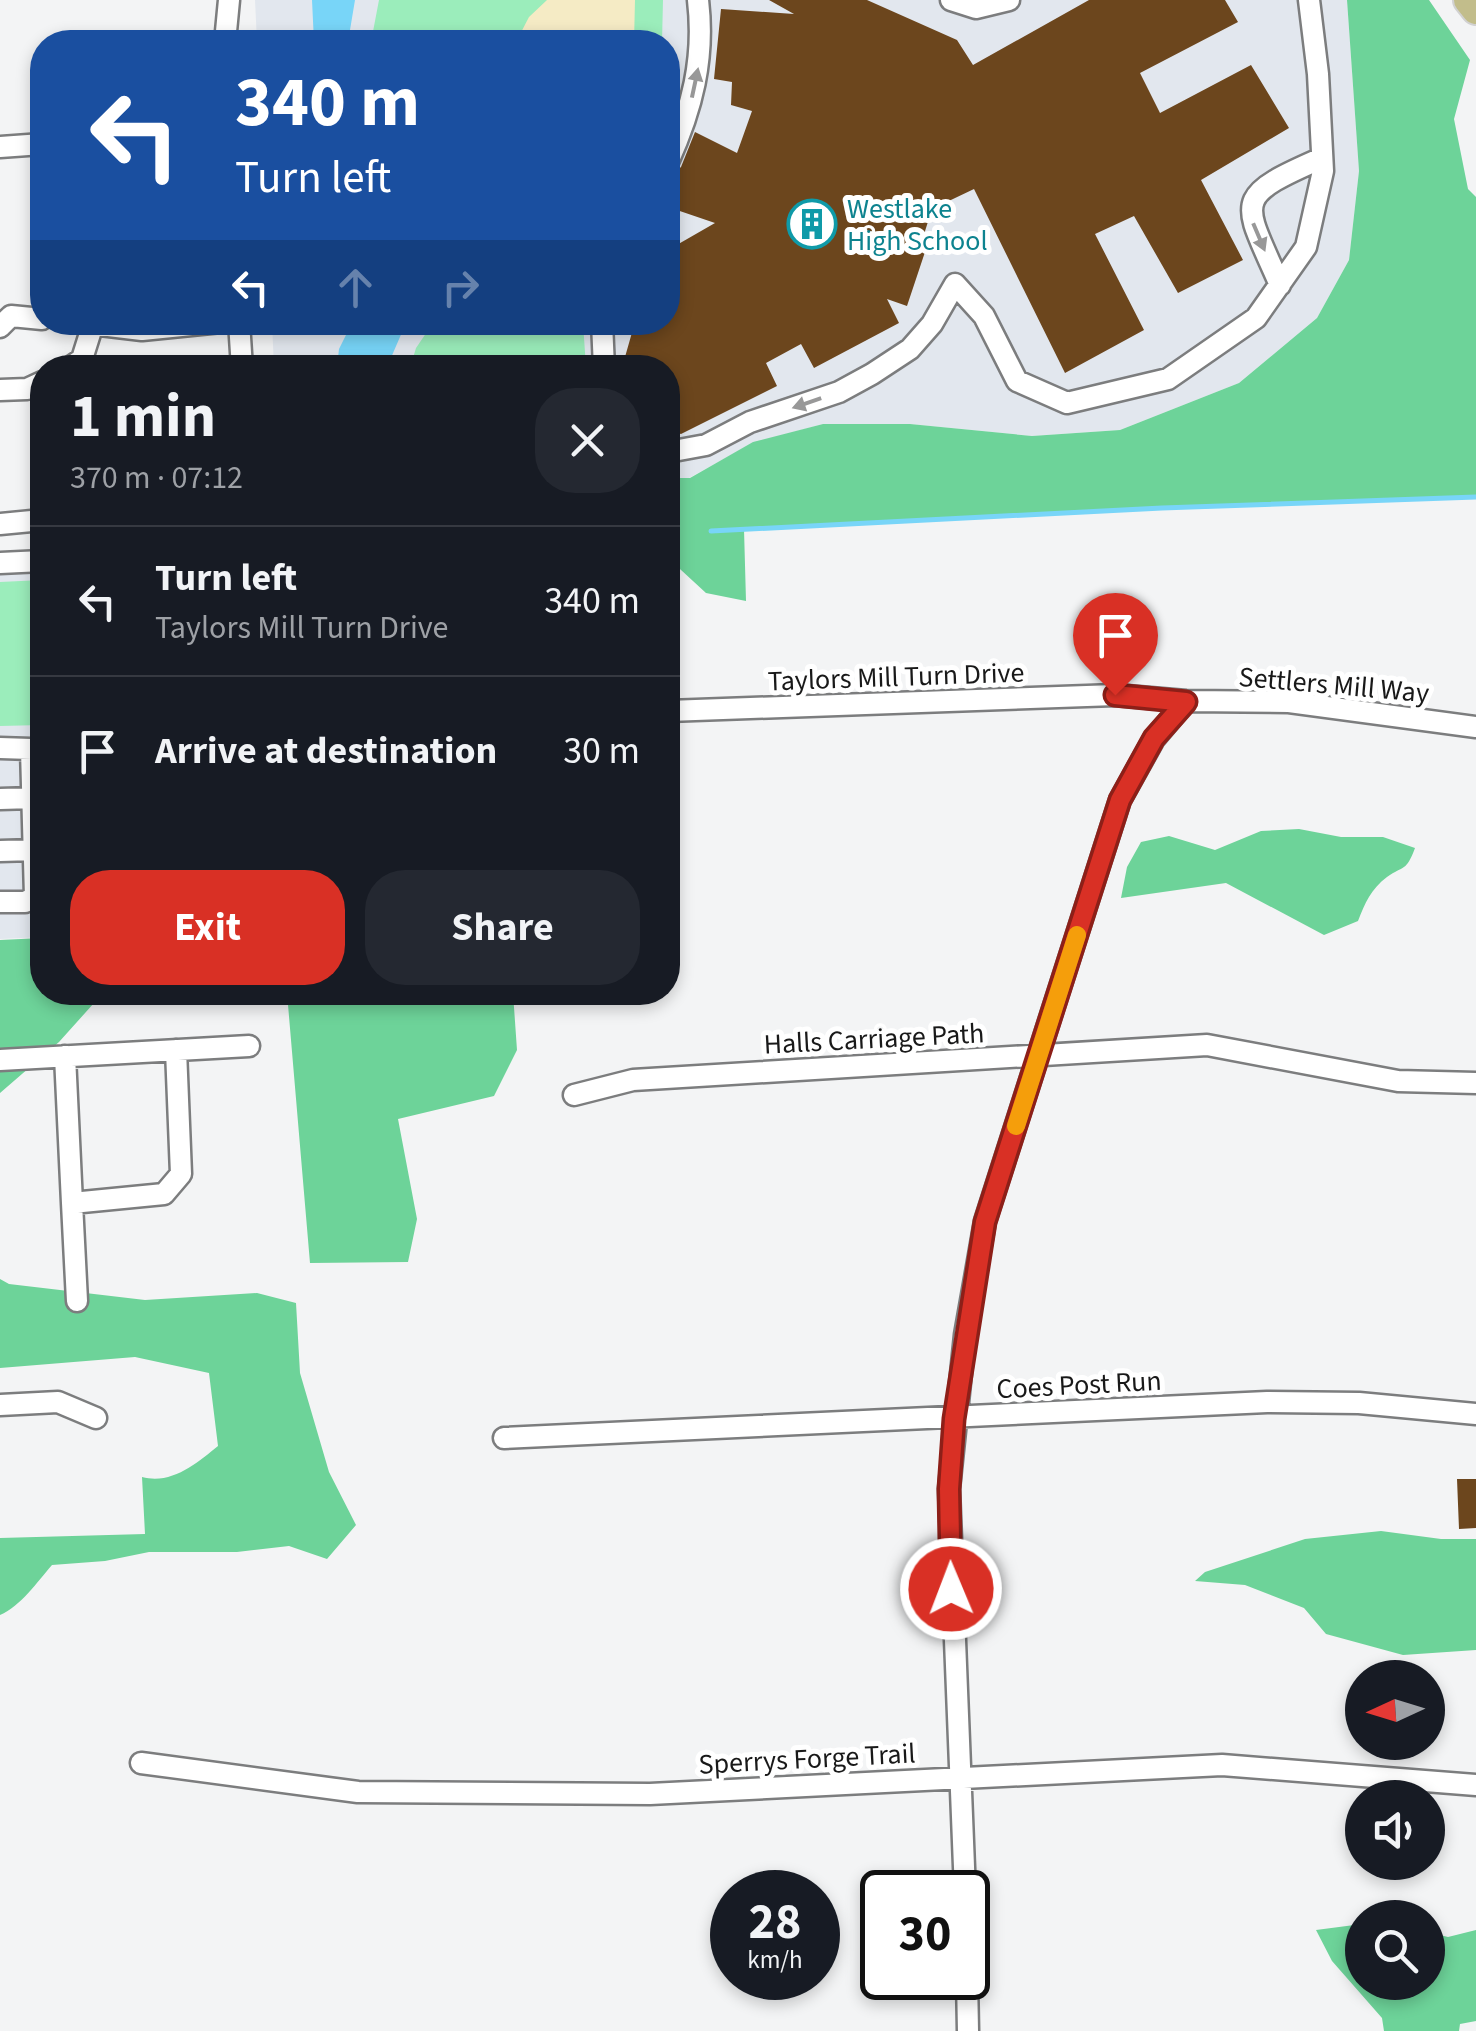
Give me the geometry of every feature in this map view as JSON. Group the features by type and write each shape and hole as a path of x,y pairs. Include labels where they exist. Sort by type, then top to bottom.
{"main road":[{"path":"1468,0 1476,10"}],"street":[{"path":"226,30 229,0"},
{"path":"680,135 697,83 702,34 698,0"},
{"path":"951,0 976,8 1009,0"},
{"path":"680,450 706,446 750,422 839,392 894,360 910,349 932,324 955,284 984,316 1017,381 1067,403 1168,379 1256,318 1306,247 1323,171 1318,74 1308,0"},
{"path":"0,147 30,145"},
{"path":"1280,285 1250,215 1251,202 1261,190 1286,174 1322,158"},
{"path":"4,314 30,317"},
{"path":"0,390 30,387"},
{"path":"0,524 30,521"},
{"path":"0,563 30,562"},
{"name":"Taylors Mill Turn Drive","path":"680,711 1115,695 1186,702"},
{"path":"965,1870 949,1489 954,1419 985,1222 1120,800 1154,738 1186,702"},
{"name":"Settlers Mill Way","path":"1186,702 1289,702 1476,727"},
{"path":"0,748 30,749"},
{"path":"0,799 30,798"},
{"path":"0,852 30,850"},
{"path":"0,902 30,900"},
{"name":"Halls Carriage Path","path":"574,1095 633,1080 1207,1045 1398,1081 1476,1083"},
{"path":"0,1060 249,1046"},
{"path":"72,1203 164,1194 181,1174 176,1050"},
{"path":"65,1056 76,1300"},
{"path":"0,1405 58,1402 96,1418"},
{"name":"Coes Post Run","path":"504,1438 1267,1402 1359,1403 1476,1414"},
{"name":"Sperrys Forge Trail","path":"141,1763 358,1792 650,1794 1222,1765 1476,1785"},
{"path":"967,2000 968,2031"}],"shaded area":[{"path":"255,0 1347,0 1359,171 1349,260 1317,318 1239,383 1120,430 1032,436 910,424 823,424 753,443 689,478 680,478 680,355 273,355 273,335 680,335 680,30 256,30"},
{"path":"30,573 30,938 0,939 0,574"}],"green space":[{"path":"379,0 663,0 662,30 373,30"},
{"path":"1347,0 1429,0 1470,60 1454,119 1468,189 1476,197 1476,497 744,529 746,601 706,593 680,569 680,478 690,478 753,442 823,424 910,424 1032,436 1120,430 1239,383 1317,318 1349,260 1359,171"},
{"path":"425,335 584,335 585,355 414,355"},
{"path":"30,581 30,725 0,726 0,582"},
{"path":"1299,829 1341,837 1383,837 1415,848 1407,865 1373,891 1358,921 1324,935 1226,883 1121,898 1127,867 1141,842 1169,836 1215,850 1261,831"},
{"path":"30,939 30,1005 92,1005 59,1042 0,1093 0,940"},
{"path":"288,1005 514,1005 517,1050 494,1096 398,1119 417,1219 408,1262 310,1263"},
{"path":"0,1279 9,1284 145,1300 257,1293 296,1303 300,1373 329,1472 356,1525 327,1559 289,1546 237,1552 149,1552 105,1561 52,1565 22,1600 0,1615 0,1538 145,1534 142,1477 174,1475 218,1446 209,1373 135,1357 0,1368"},
{"path":"1381,1531 1476,1539 1476,1650 1403,1655 1326,1634 1304,1608 1245,1585 1195,1581 1205,1572 1305,1539"},
{"path":"1345,1926 1345,1976 1332,1961 1316,1930"},
{"path":"1476,1930 1476,2021 1460,2024 1459,2031 1384,2031 1382,2018 1366,2000 1445,2000 1445,1936"}],"sand":[{"path":"547,0 635,0 634,30 522,30 529,17"}],"water":[{"path":"312,0 355,0 350,30 313,30"},
{"path":"346,335 401,335 392,355 338,355"}],"building":[{"name":"Westlake High School","path":"769,0 867,0 957,40 973,65 1089,0 1225,0 1238,22 1140,73 1160,113 1251,65 1289,128 1201,180 1243,260 1178,293 1134,216 1095,234 1144,330 1065,373 974,189 932,209 920,247 926,249 907,306 887,299 899,323 814,368 801,344 766,363 777,386 680,434 680,355 626,355 631,335 680,335 680,243 715,223 680,211 680,168 695,132 737,153 752,111 731,105 732,82 714,79 721,9 794,14"},
{"path":"1457,1479 1476,1479 1476,1528 1459,1529"}],"waterway":[{"path":"711,531 1476,497"}],"slow traffic":[{"path":"1016,1126 1077,935"}],"place":[{"name":"Westlake High School","path":"812,224"}],"route":[{"path":"951,1589 949,1489 954,1419 985,1222 1120,800 1154,738 1186,702 1115,695"}]}
